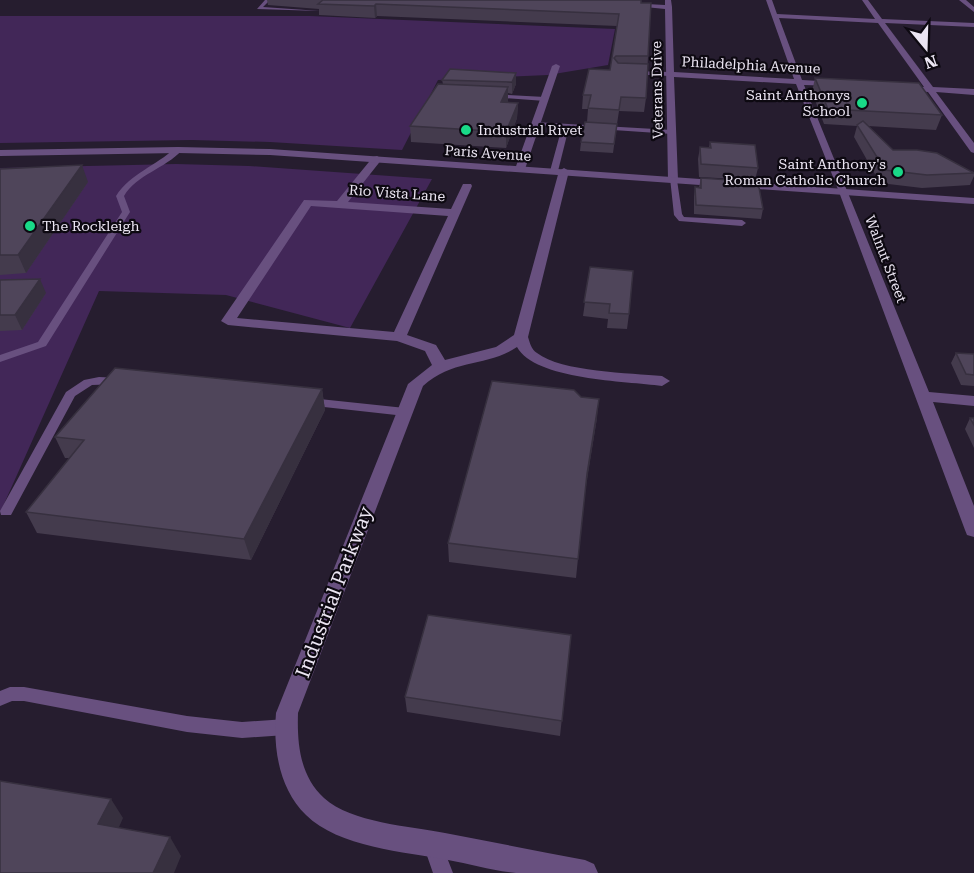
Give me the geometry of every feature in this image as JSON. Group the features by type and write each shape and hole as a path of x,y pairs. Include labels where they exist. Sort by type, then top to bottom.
{"street":[{"name":"Walnut Street","path":"769,0 974,530"},
{"path":"865,0 974,150"},
{"path":"962,0 974,10"},
{"path":"615,5 669,4"},
{"name":"Veterans Drive","path":"669,4 673,180"},
{"path":"775,16 974,25"},
{"path":"520,169 556,66"},
{"name":"Philadelphia Avenue","path":"669,74 846,84"},
{"path":"894,87 974,92"},
{"name":"Paris Avenue","path":"0,153 225,150 974,201"},
{"path":"340,204 377,159"},
{"path":"559,171 520,338 524,349 534,358 555,366 662,381"},
{"path":"455,213 467,186"},
{"name":"Rio Vista Lane","path":"308,202 340,204 455,213 399,337 228,321 274,252 279,238 308,202"},
{"path":"399,337 430,348 440,365"},
{"name":"Industrial Parkway","path":"520,338 502,349 440,365 428,371 416,384 287,713 285,738 290,763 301,792 326,816 363,830 585,873"},
{"path":"922,396 974,401"}],"lane":[{"path":"268,0 259,8 318,11"},
{"path":"627,72 669,74"},
{"path":"485,96 545,99"},
{"path":"536,123 672,132"},
{"path":"559,171 566,125"},
{"path":"0,359 42,344 126,213 120,196 126,184 167,162 178,150"},
{"path":"673,180 678,215 682,219 742,223"},
{"path":"6,512 70,394 81,384 92,380 136,383"},
{"path":"299,400 405,412"},
{"path":"0,699 10,694 24,694 187,724 242,729 286,726"},
{"path":"432,844 443,873"}],"shaded area":[{"path":"0,16 310,16 615,29 608,65 548,75 438,80 402,150 192,140 0,143"},
{"path":"176,164 249,166 432,179 350,328 226,295 99,291 0,513 0,168"}],"building":[{"path":"323,0 641,0 641,3 651,3 648,56 616,56 614,58 618,63 648,64 646,98 621,97 619,110 588,108 591,95 583,95 589,69 610,70 619,14 376,4 374,6 318,4"},
{"path":"450,69 516,73 512,82 442,80"},
{"path":"815,78 919,83 942,115 828,109"},
{"path":"438,84 508,87 501,102 518,103 506,132 410,126"},
{"path":"863,121 893,150 937,153 974,173 927,175 885,170 857,125"},
{"path":"585,122 617,124 614,144 581,142"},
{"path":"710,142 755,145 758,168 701,164 700,147 711,148"},
{"path":"82,165 18,255 0,255 0,169"},
{"path":"701,178 758,182 763,209 696,205 695,187 701,188"},
{"path":"590,267 633,271 629,314 609,313 610,304 584,302"},
{"path":"40,279 15,315 0,315 0,280"},
{"path":"956,353 974,354 974,375 966,374"},
{"path":"115,368 322,389 244,539 26,512 84,440 55,437"},
{"path":"492,381 574,390 581,397 599,399 587,474 578,559 448,543"},
{"path":"428,615 571,635 562,721 405,697"},
{"path":"0,781 111,799 98,824 170,837 153,873 0,873"}],"place":[{"name":"Saint Anthonys School","path":"862,103"},
{"name":"Industrial Rivet","path":"466,130"},
{"name":"Saint Anthony's Roman Catholic Church","path":"898,172"},
{"name":"The Rockleigh","path":"30,226"}]}
